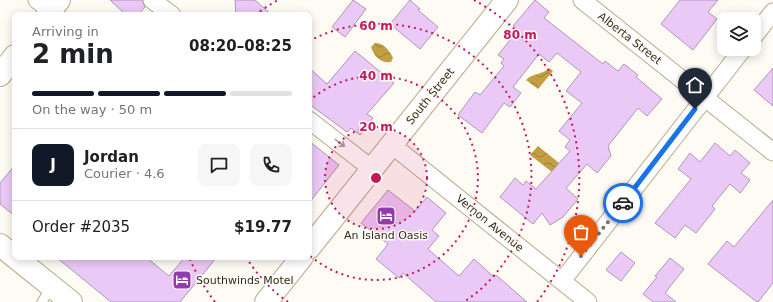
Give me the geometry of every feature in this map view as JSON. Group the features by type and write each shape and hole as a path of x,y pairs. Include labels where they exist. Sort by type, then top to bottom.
{"street":[{"path":"152,0 168,12"},
{"name":"South Street","path":"312,244 507,0"},
{"name":"Alberta Street","path":"582,0 773,152"},
{"path":"761,27 773,12"},
{"path":"562,281 737,56"},
{"path":"0,75 12,60"},
{"path":"312,122 372,169"},
{"name":"Vernon Avenue","path":"392,144 588,302"},
{"path":"0,245 42,298 71,302"},
{"path":"266,302 300,260"}],"water":[{"path":"375,43 383,45 388,50 393,58 391,62 384,62 378,59 371,47"},
{"path":"549,68 553,71 538,89 526,80 531,76 544,72"},
{"path":"538,146 559,163 552,172 530,155"}],"building":[{"path":"110,0 142,0 145,7 141,12 123,12"},
{"path":"235,0 255,0 269,12 236,12"},
{"path":"353,0 366,9 345,37 332,27"},
{"path":"410,0 420,9 418,10 438,27 420,49 390,24"},
{"path":"535,0 549,12 544,18 603,64 605,61 618,71 624,64 638,75 636,77 662,99 647,116 638,108 608,146 611,156 597,173 587,164 566,188 578,199 563,217 550,225 542,213 533,224 500,197 515,178 523,185 526,181 536,189 570,151 565,147 570,140 559,131 582,103 566,91 581,72 557,53 549,62 539,54 513,87 521,93 510,107 504,103 482,133 458,115 475,92 480,95 504,66 501,63 504,59 498,55 518,30 513,26"},
{"path":"680,0 718,0 708,12 717,19 693,50 661,24"},
{"path":"355,51 394,83 367,114 373,118 360,135 351,128 347,132 312,106 312,71 327,84"},
{"path":"773,68 773,106 754,90"},
{"path":"312,143 339,165 312,199"},
{"path":"715,143 730,156 735,150 750,163 741,173 750,180 740,193 730,184 712,206 715,209 696,233 685,225 675,238 655,223 691,179 678,169 690,153 700,162"},
{"path":"12,169 12,214 0,204 0,183"},
{"path":"388,190 415,211 427,197 446,213 432,230 439,236 428,249 459,276 474,259 494,277 496,275 527,302 436,302 403,273 399,278 376,259 388,244 361,223"},
{"path":"773,200 773,283 757,302 708,264 727,241 734,247"},
{"path":"621,252 635,263 621,281 606,270"},
{"path":"670,258 684,269 665,293 676,302 653,302 643,294 657,277 655,276"},
{"path":"60,260 150,260 169,276 182,260 215,260 180,302 111,302"}],"way so far":[{"path":"581,256 623,203"}],"place":[{"name":"An Island Oasis","path":"386,216"},
{"name":"Southwinds Motel","path":"182,280"}],"route":[{"path":"623,203 695,109"}]}
